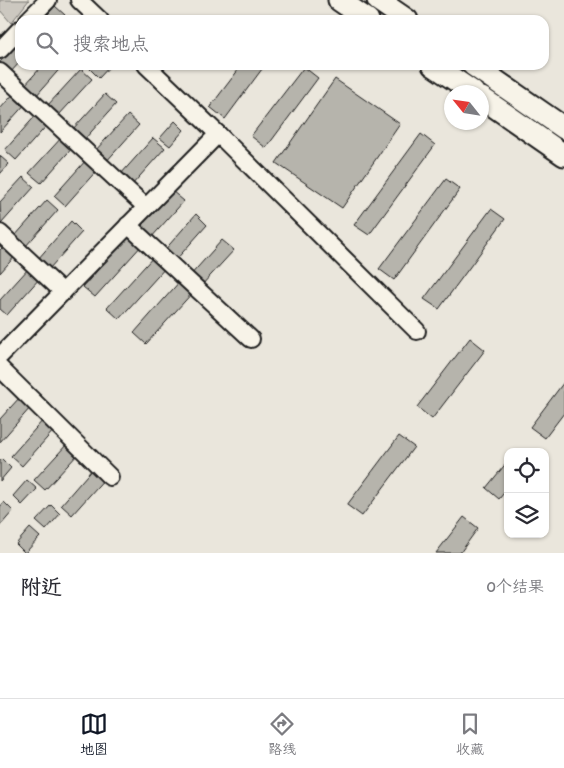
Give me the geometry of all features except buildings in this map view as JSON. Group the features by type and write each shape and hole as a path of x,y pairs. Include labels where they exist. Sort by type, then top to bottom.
{"main road":[{"path":"339,0 361,15"},
{"path":"378,0 400,15"},
{"path":"440,70 463,85"},
{"path":"480,70 564,128"},
{"path":"489,103 564,155"}],"street":[{"path":"33,15 48,0"},
{"path":"79,0 95,15"},
{"path":"0,50 15,34"},
{"path":"151,70 417,331"},
{"path":"0,72 146,207"},
{"path":"0,356 218,134"},
{"path":"128,225 251,339"},
{"path":"0,233 63,292"},
{"path":"0,368 110,476"}],"shaded area":[{"path":"0,0 29,0 17,15 15,15 11,23 0,10"}]}
